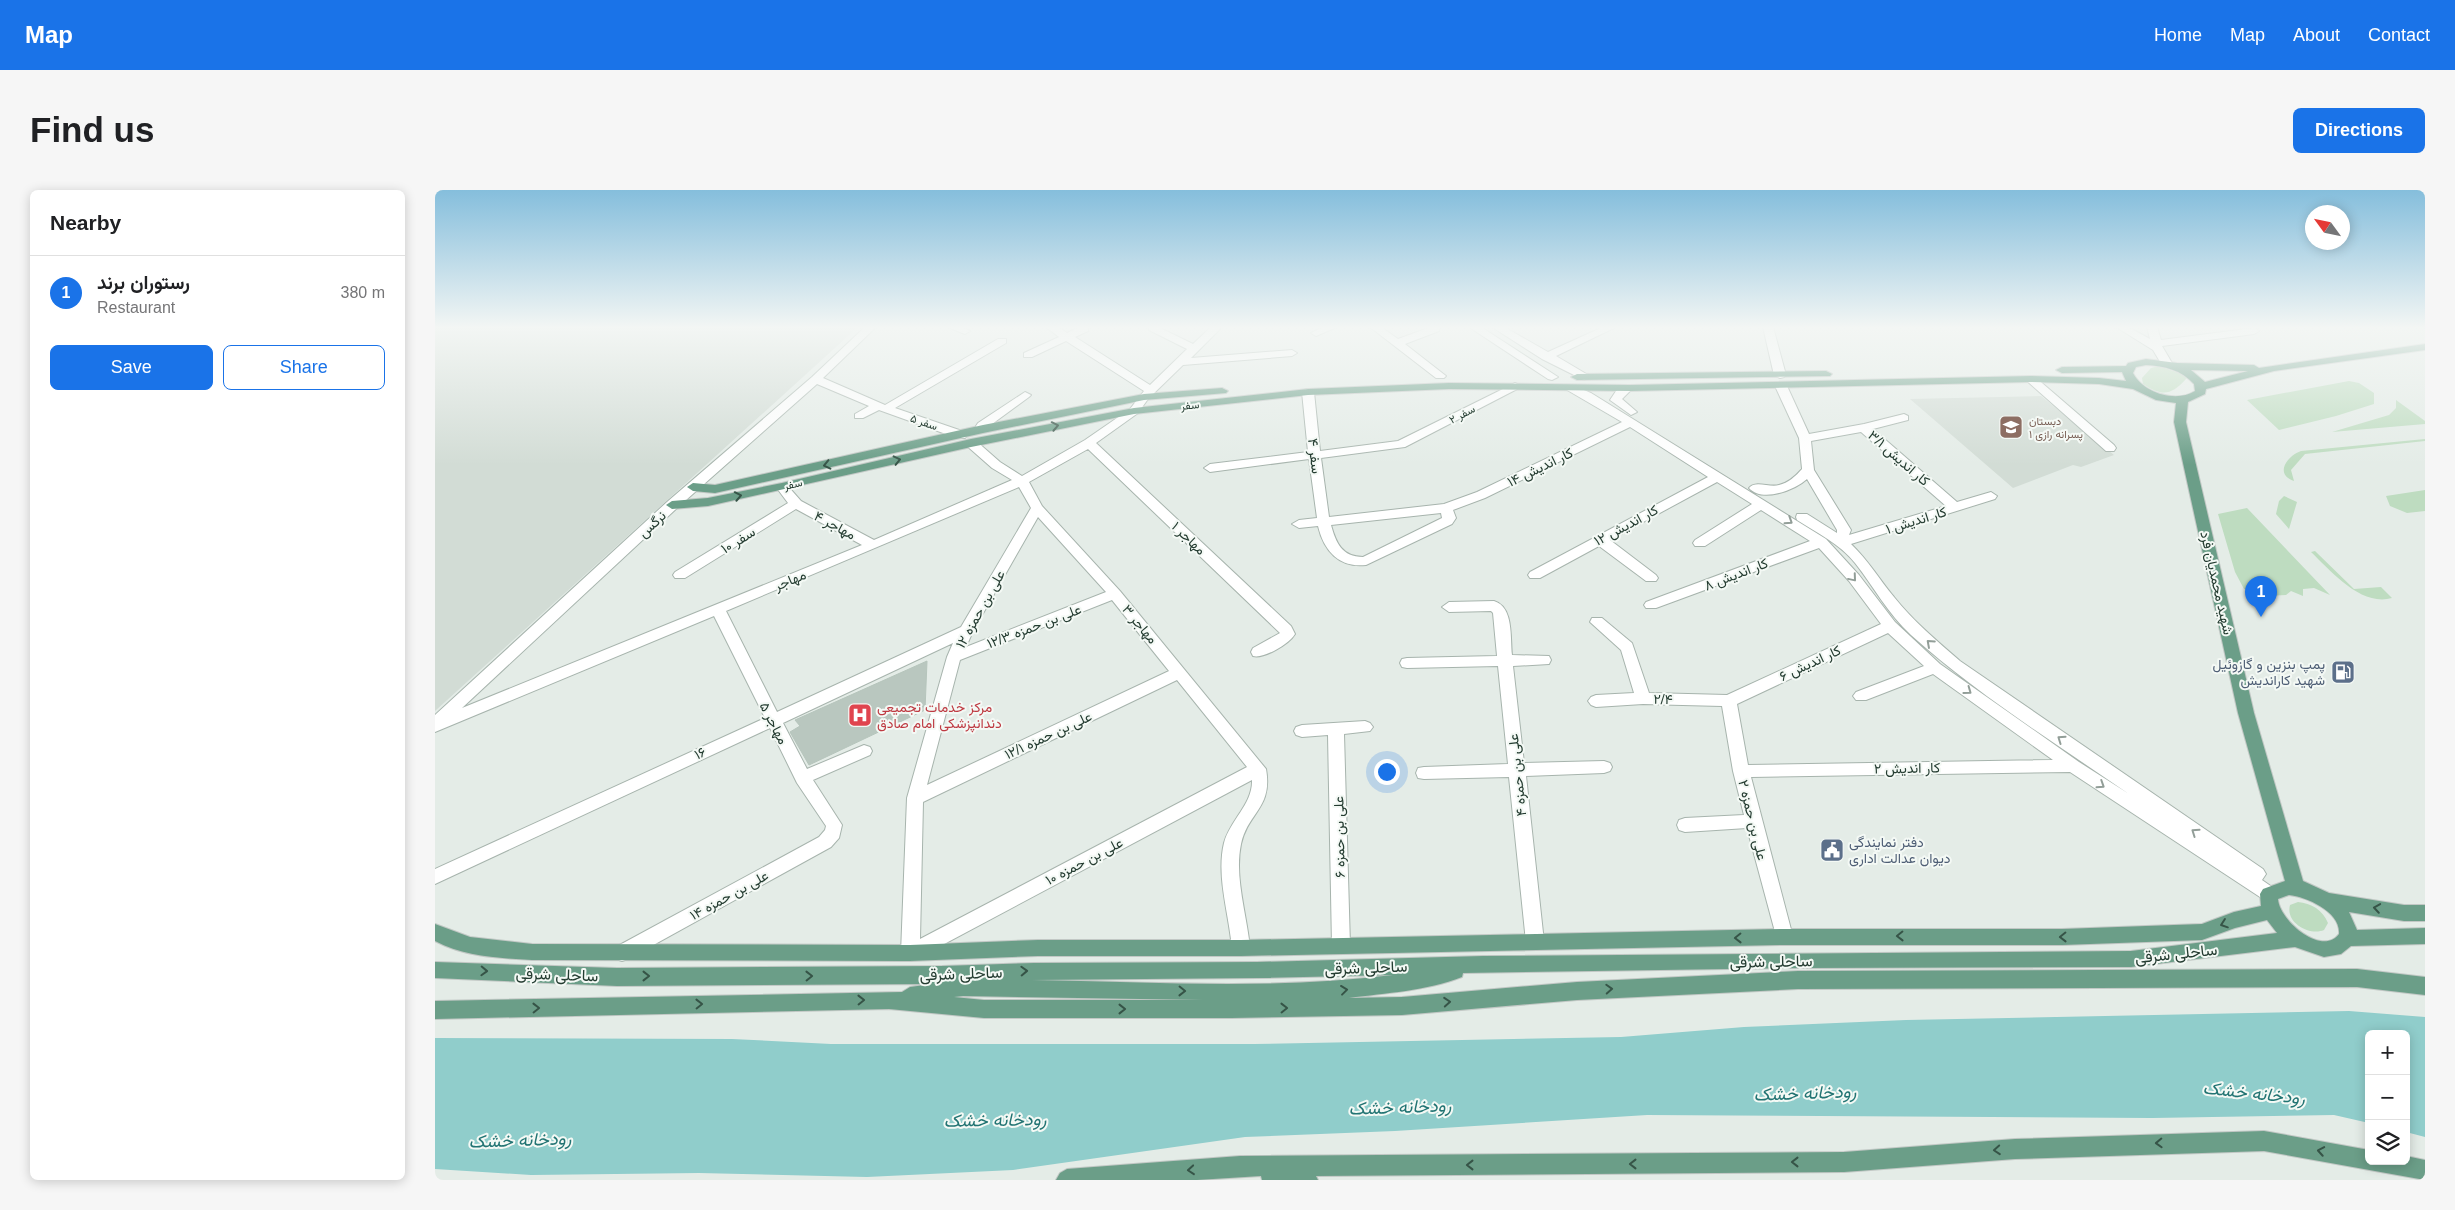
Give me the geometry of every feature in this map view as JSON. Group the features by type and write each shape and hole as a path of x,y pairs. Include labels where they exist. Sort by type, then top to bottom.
{"main road":[{"name":"سفر","path":"672,505 708,502 782,487 971,443 1134,410 1308,392 1515,386 1627,388 1781,380 1996,373"},
{"path":"2128,373 2128,377 2135,386"},
{"path":"2187,373 2196,378 2201,387"},
{"path":"2201,387 2253,373"},
{"name":"سفر","path":"693,487 715,489 1148,394 1439,376 1781,380 2031,379 2099,381 2135,386 2158,396"},
{"path":"2158,396 2182,400 2197,396 2201,387"},
{"path":"2158,396 2180,422"},
{"path":"2180,422 2182,400"},
{"name":"شهید محمدیان فرد","path":"2180,422 2247,713 2279,896"},
{"path":"708,502 715,489"},
{"path":"2327,900 2344,919 2348,929 2347,938 2342,944 2334,948 2322,948 2297,940 2285,931 2279,896 2314,893 2327,900 2404,913 2425,913"},
{"name":"ساحلی شرقی","path":"435,932 450,941 489,949 622,953 910,953 1038,948 1241,948 1784,937 2063,937 2202,932 2234,920 2279,896"},
{"path":"2347,938 2425,936"},
{"name":"ساحلی شرقی","path":"435,970 617,976 942,975 1044,971 1257,970 1483,964 2131,959 2297,940"},
{"path":"889,1000 963,987 1239,992 1337,991 1419,980 1483,964"},
{"path":"435,1010 889,1000 984,1009 1231,1009 1403,1006 1577,991 1798,980 2348,978 2425,986"},
{"path":"1067,1180 1240,1166 1844,1162 2015,1149 2264,1141 2365,1159"},
{"path":"2399,1165 2425,1170"},
{"path":"1240,1166 1307,1180"}],"street":[{"name":"نرگس","path":"435,725 672,505 822,373"},
{"path":"859,416 882,407 943,373"},
{"path":"1118,373 1148,394"},
{"name":"مهاجر","path":"435,725 718,610 1022,481 1089,443 1134,410 1171,373"},
{"path":"1436,373 1439,376"},
{"path":"1546,373 1552,377"},
{"path":"1575,373 1584,378"},
{"path":"1779,373 1805,438 1808,470 1844,530 1841,542"},
{"name":"۵ سفر","path":"816,379 882,407 961,435"},
{"path":"2031,379 2111,448"},
{"name":"۲ سفر","path":"1209,468 1409,442 1515,386"},
{"path":"1567,388 1587,395 1632,422 1821,542 1854,578 1890,626 1935,668 2073,766 2279,896"},
{"path":"1627,388 1617,396 1616,400 1621,406 1841,542 1859,559 1889,601 1914,629 1955,665 2279,896"},
{"name":"۴ سفر","path":"1308,392 1325,520 1332,547 1349,560 1357,562 1366,561 1447,521 1450,518 1446,508"},
{"path":"983,429 982,426 1025,395"},
{"path":"1805,438 1864,428 1904,418"},
{"name":"۱۴ کار اندیش","path":"1299,524 1446,508 1481,495 1632,422"},
{"name":"۳/۱ کار اندیش","path":"1864,428 1956,508"},
{"path":"971,443 995,464 1022,481"},
{"name":"۱ مهاجر","path":"1089,443 1287,634 1258,652"},
{"path":"1755,488 1769,491 1787,487 1797,482 1808,470"},
{"name":"۱۲ کار اندیش","path":"1535,575 1717,477"},
{"name":"۳ مهاجر","path":"1022,481 1037,508 1115,594 1258,769"},
{"path":"782,487 796,504"},
{"name":"۱ کار اندیش","path":"1841,542 1991,496"},
{"name":"۴ مهاجر","path":"796,504 873,545"},
{"name":"۱۰ سفر","path":"680,575 796,504"},
{"path":"1700,543 1762,504"},
{"name":"۱۲ علی بن حمزه","path":"910,953 915,798 954,657 966,630 1037,508"},
{"path":"1599,540 1651,578"},
{"name":"۸ کار اندیش","path":"1651,605 1821,542"},
{"name":"۱۲/۳ علی بن حمزه","path":"954,657 1115,594"},
{"name":"۴ علی بن حمزه","path":"1449,607 1494,606 1498,608 1535,942"},
{"name":"۵ مهاجر","path":"718,610 803,778 834,825 833,833"},
{"path":"1597,622 1627,647 1643,698"},
{"name":"۶ کار اندیش","path":"1729,701 1890,626"},
{"name":"۱۶","path":"435,877 966,630"},
{"path":"1407,663 1544,660"},
{"path":"1861,696 1935,668"},
{"name":"۱۲/۱ علی بن حمزه","path":"915,798 1180,672"},
{"name":"۲/۴","path":"1596,701 1643,698 1729,701"},
{"name":"۲ علی بن حمزه","path":"1729,701 1741,770 1784,937"},
{"path":"1302,731 1365,727"},
{"name":"۶ علی بن حمزه","path":"1336,729 1341,946"},
{"path":"803,778 865,751"},
{"name":"۲ کار اندیش","path":"1741,770 2073,766"},
{"path":"1423,773 1604,767"},
{"path":"1241,948 1239,919 1230,868 1233,843 1261,794 1262,783 1258,769"},
{"name":"۱۰ علی بن حمزه","path":"910,953 1258,769"},
{"path":"1685,825 1753,821"},
{"name":"۱۴ علی بن حمزه","path":"622,953 825,842 833,833"}],"shaded area":[{"path":"435,373 807,373 435,711"},
{"name":"دبستان پسرانه رازی ۱","path":"2041,396 2114,455 2081,467 2073,465 2013,488 1910,399"}],"green space":[{"path":"2146,373 2180,373 2185,375 2186,379 2171,391 2161,392 2143,384 2142,378"},
{"path":"2349,381 2359,383 2374,393 2374,404 2336,416 2279,430 2247,400"},
{"path":"2396,400 2425,421 2425,424 2332,432 2389,415 2396,408"},
{"path":"2425,439 2425,441 2305,454 2291,470 2294,481 2288,478 2284,470 2287,461 2301,451"},
{"path":"2425,490 2425,511 2407,513 2390,506 2386,496"},
{"path":"2284,496 2297,502 2289,529 2276,514 2279,501"},
{"path":"2247,508 2330,595 2314,588 2303,589 2303,596 2291,591 2286,595 2266,596 2262,590 2244,589 2235,572 2218,514"},
{"path":"2315,551 2354,589 2381,587 2392,598 2380,599 2369,597 2347,586 2311,552"},
{"path":"2298,902 2312,906 2323,914 2328,923 2324,930 2312,931 2295,922 2289,911 2290,905"}],"water":[{"name":"رودخانه خشک","path":"2349,1011 2425,1017 2425,1137 2410,1133 2410,1030 2365,1030 2365,1122 2334,1115 2152,1118 1647,1115 1395,1131 1245,1137 1013,1170 867,1177 699,1173 531,1175 435,1169 435,1038 732,1039 831,1044 1254,1044 1621,1037 1744,1027 1906,1020"}],"building":[{"name":"مرکز خدمات تجمیعی دندانپزشکی امام صادق","path":"927,661 925,710 809,765 790,732 800,726 795,720"}],"place":[{"name":"دبستان پسرانه رازی ۱","path":"2011,427"},
{"name":"رستوران برند","path":"2261,617"},
{"name":"پمپ بنزین و گازوئیل شهید کاراندیش","path":"2343,672"},
{"name":"مرکز خدمات تجمیعی دندانپزشکی امام صادق","path":"860,715"},
{"name":"دفتر نمایندگی دیوان عدالت اداری","path":"1832,850"}]}
